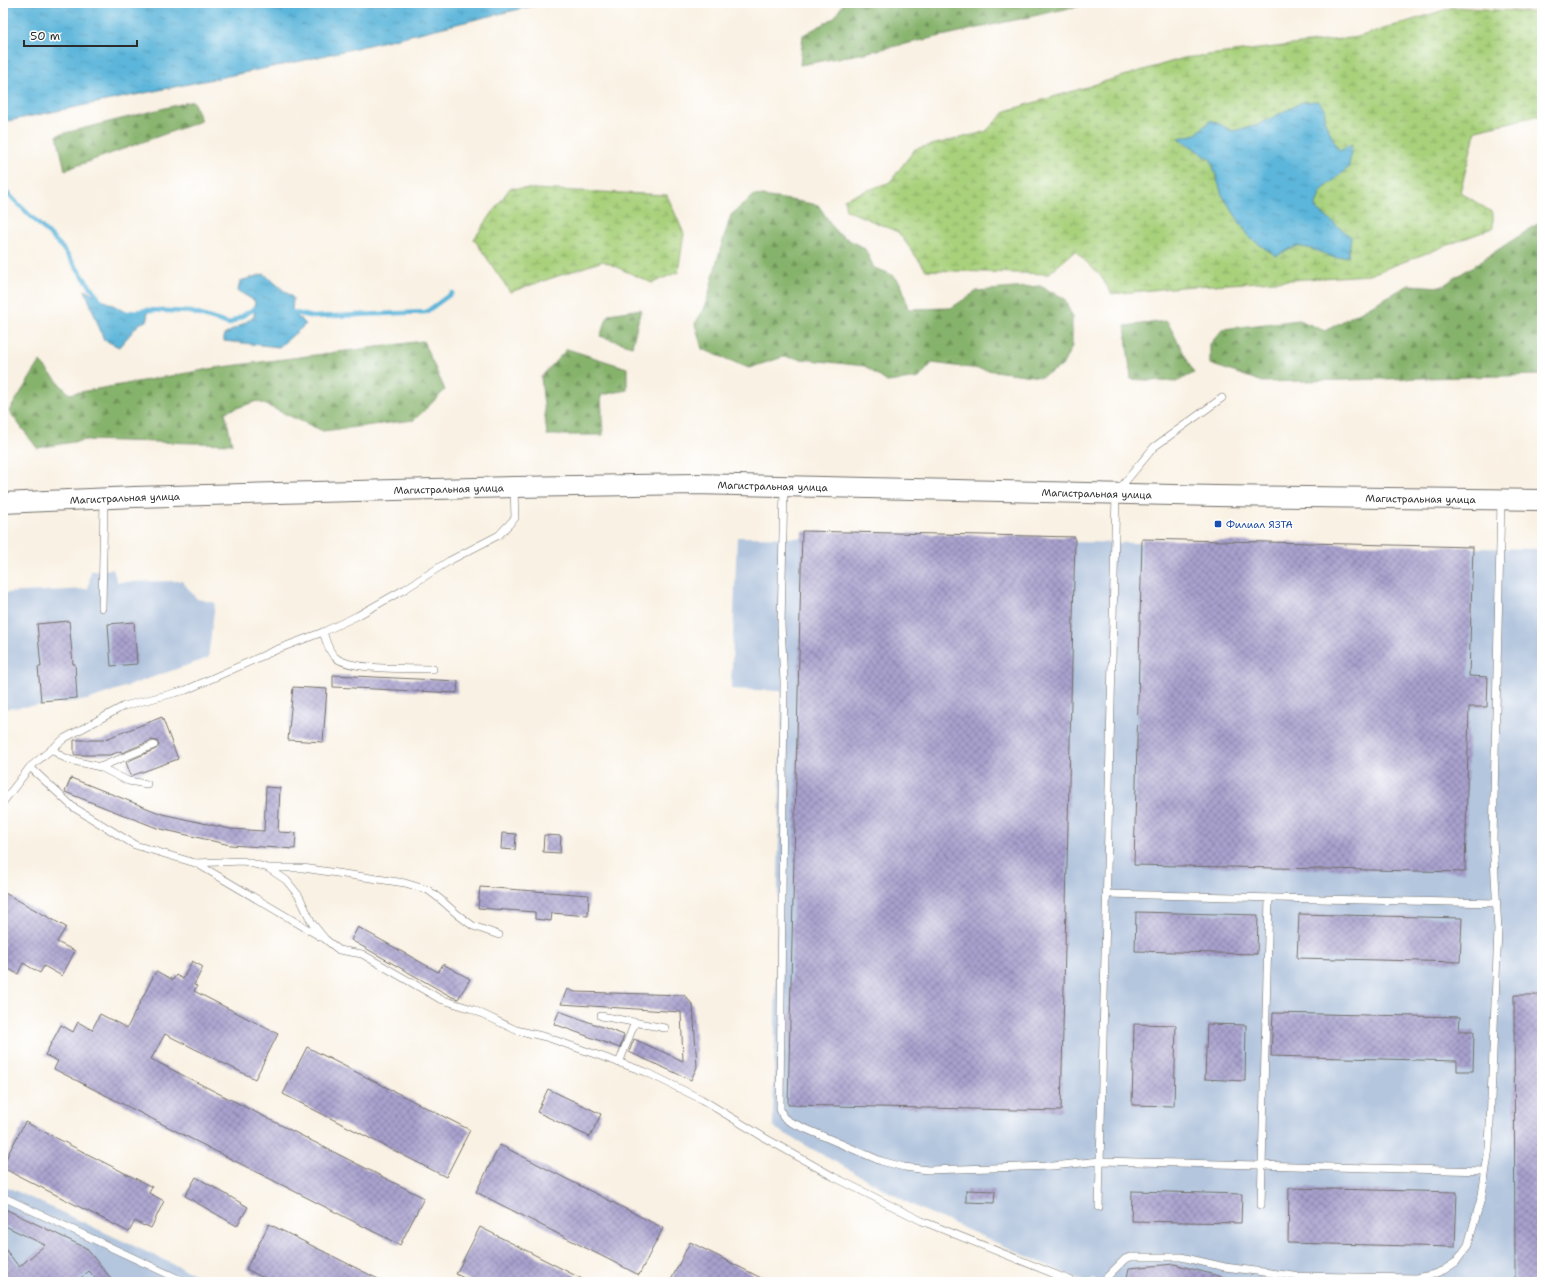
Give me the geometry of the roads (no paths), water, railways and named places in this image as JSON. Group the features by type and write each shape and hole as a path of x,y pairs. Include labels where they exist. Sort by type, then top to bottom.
{"main road":[{"name":"Магистральная улица","path":"3,503 104,498 514,487 695,484 1116,494 1542,500"}],"lane":[{"path":"1099,1207 1116,494 1154,447 1222,398"},
{"path":"784,486 781,625 784,682 780,1109 783,1117 790,1122 881,1162 928,1170 1053,1166 1100,1162 1485,1171"},
{"path":"3,802 30,767 65,738 124,706 186,690 278,649 323,632 357,616 405,589 449,561 500,535 515,518 514,487"},
{"path":"102,608 104,498"},
{"path":"1106,1278 1125,1259 1130,1257 1170,1256 1225,1267 1294,1276 1417,1278 1444,1270 1456,1262 1468,1245 1482,1195 1489,1148 1496,995 1498,930 1492,840 1501,499"},
{"path":"323,632 334,657 343,662 357,666 433,669"},
{"path":"100,766 154,745"},
{"path":"52,749 61,756 70,760 100,766 128,781 147,784"},
{"path":"30,767 73,807 135,845 195,863 325,939 339,950 362,954 440,999 472,1009 516,1030 546,1037 646,1072 701,1100 834,1177 922,1222 1072,1281"},
{"path":"195,863 243,861 268,868 309,869 405,883 428,890 456,914 473,926 499,935"},
{"path":"268,868 286,880 299,896 312,923 325,939"},
{"path":"1107,894 1496,903"},
{"path":"1261,1205 1269,898"},
{"path":"601,1016 665,1028"},
{"path":"619,1062 635,1022"},
{"path":"3,1197 185,1282"}],"water":[{"path":"3,3 545,3 301,61 3,122"},
{"path":"1318,101 1325,110 1324,120 1339,151 1352,144 1349,167 1321,191 1315,208 1351,237 1348,256 1335,258 1312,249 1297,246 1276,256 1250,238 1222,195 1211,160 1179,138 1196,134 1211,120 1233,131 1258,125 1302,102"},
{"path":"264,274 293,298 292,312 306,324 279,347 224,341 224,335 254,317 255,301 238,291 240,281"},
{"path":"85,290 128,313 147,310 148,320 139,324 119,347 104,340"}],"waterway":[{"path":"3,189 60,245 101,301"},
{"path":"287,311 313,317 426,312 452,293"},
{"path":"122,314 147,310 191,312 229,324 259,306"}],"railway":[{"path":"611,1278 619,1282"}],"place":[{"name":"Филиал ЯЗТА","path":"1218,524"}]}
